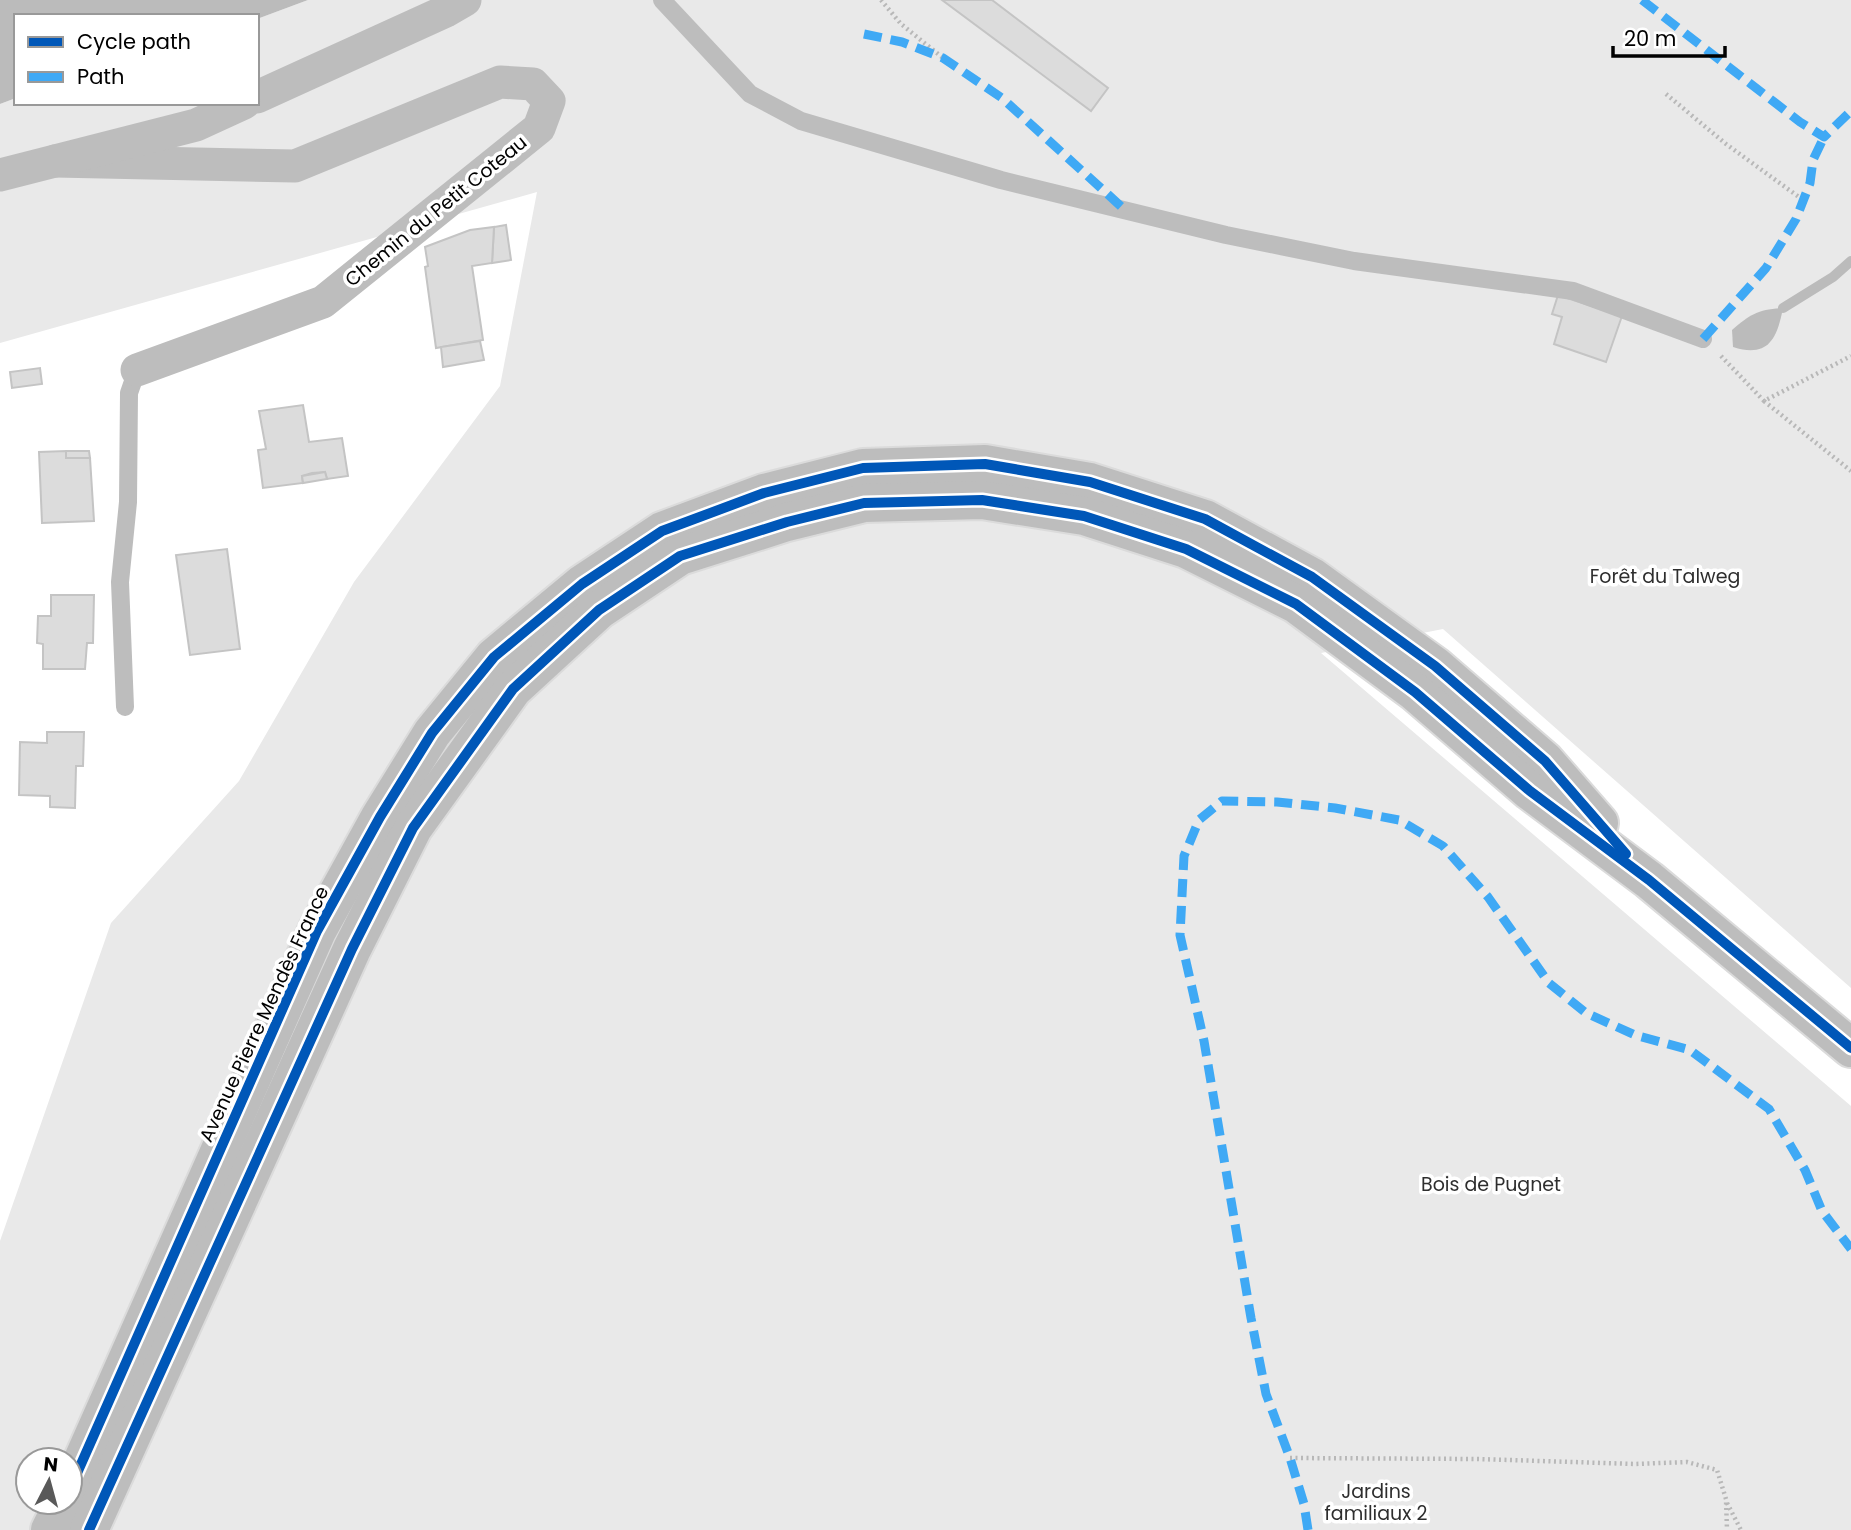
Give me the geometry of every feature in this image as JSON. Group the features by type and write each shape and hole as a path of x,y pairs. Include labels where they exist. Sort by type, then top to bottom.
{"main road":[{"name":"Avenue Pierre Mendès France","path":"84,1457 317,931 432,733 494,657 582,584 662,531 764,493 863,468 985,464 1090,482 1205,519 1312,577 1435,666 1545,761 1649,880"},
{"name":"Avenue Pierre Mendès France","path":"89,1530 352,948 412,828 513,689 599,610 680,556 787,522 864,503 982,500 1084,516 1186,548 1296,604 1415,692 1530,791 1649,880 1851,1048"}],"street":[{"path":"259,96 465,0"},
{"name":"Chemin du Petit Coteau","path":"55,161 295,166 500,82 533,84 549,101 539,128 323,302 137,370"},
{"path":"0,175 196,125 240,105"}],"lane":[{"path":"662,0 750,94 801,121 1001,180 1226,235 1354,261 1573,291 1703,339"},
{"path":"125,707 120,582 128,502 129,393 137,370"}],"path":[{"path":"881,0 901,24 943,58"},
{"path":"1666,94 1726,144 1803,200"},
{"path":"1703,339 1764,401 1851,471"},
{"path":"1764,401 1851,356"},
{"path":"1290,1458 1478,1459 1635,1464 1687,1462 1717,1470 1726,1499 1741,1530"},
{"path":"1726,1499 1727,1530"}],"green space":[{"path":"308,0 1851,0 1851,988 1443,629 1321,653 1851,1106 1851,1530 0,1530 0,1241 111,923 239,781 354,582 500,386 537,192 0,343 0,104 14,99 14,105 259,105 259,18"}],"shaded area":[{"path":"0,0 308,0 259,18 259,14 14,14 14,99 0,104"},
{"path":"1783,308 1774,337 1763,348 1745,350 1733,347 1732,330 1744,320 1761,311"}],"building":[{"path":"942,0 992,0 1108,88 1091,111"},
{"path":"506,225 511,260 492,263 494,227"},
{"path":"494,227 492,263 472,266 483,340 436,348 425,267 428,266 425,247 470,230"},
{"path":"1558,295 1622,316 1606,362 1554,344 1562,317 1552,314"},
{"path":"480,341 484,360 443,367 441,347"},
{"path":"40,368 42,384 12,388 10,372"},
{"path":"303,405 309,442 342,438 348,476 327,479 325,472 312,473 302,476 303,483 263,488 258,450 266,449 259,411"},
{"path":"66,451 89,451 90,458 66,458"},
{"path":"66,451 66,458 90,458 94,521 42,523 39,452"},
{"path":"325,472 327,479 303,483 302,476"},
{"path":"227,549 240,649 190,655 176,555"},
{"path":"51,595 94,595 93,643 87,643 85,669 43,669 43,644 37,643 38,616 51,616"},
{"path":"47,732 84,732 83,766 76,766 75,808 50,807 50,796 19,795 20,742 47,743"}],"waterway":[{"path":"1783,308 1833,277 1851,261"}],"marked path":[{"path":"1642,0 1800,122 1824,137 1851,111"},
{"path":"864,34 902,42 943,58 1002,98 1125,210"},
{"path":"1703,339 1766,268 1796,219 1810,183 1813,160 1824,137"},
{"path":"1308,1530 1304,1504 1290,1458 1266,1394 1204,1041 1180,935 1184,856 1199,820 1222,801 1277,802 1335,808 1399,820 1443,846 1488,897 1549,983 1586,1013 1635,1035 1690,1050 1769,1109 1805,1170 1822,1211 1851,1249"}],"cycle path":[{"path":"84,1457 317,931 380,817 432,733 494,657 582,584 662,531 764,493 863,468 985,464 1090,482 1205,519 1312,577 1435,666 1545,761 1626,854"},
{"path":"89,1530 352,949 413,828 513,689 599,610 680,556 787,522 864,503 982,500 1084,516 1186,549 1296,604 1415,692 1530,791 1649,880 1851,1048"}],"park label":[{"name":"Forêt du Talweg","path":"1665,576"},
{"name":"Bois de Pugnet","path":"1491,1184"},
{"name":"Jardins familiaux 2","path":"1376,1502"}]}
